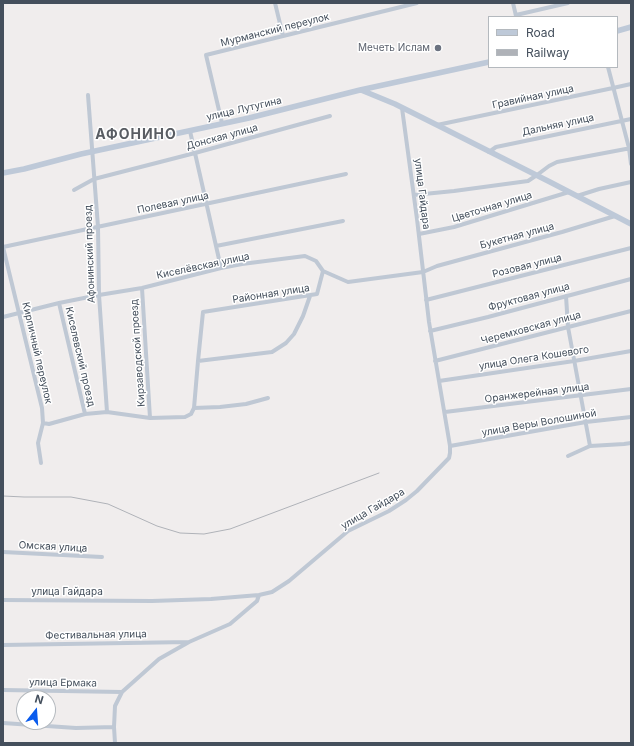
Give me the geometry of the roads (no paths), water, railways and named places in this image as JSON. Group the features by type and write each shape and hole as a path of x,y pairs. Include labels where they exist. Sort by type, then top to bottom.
{"main road":[{"path":"618,31 631,27"},
{"name":"улица Лутугина","path":"3,173 360,90 488,62"},
{"path":"360,90 395,104 615,216 630,222"}],"street":[{"path":"274,3 283,36"},
{"name":"Мурманский переулок","path":"222,123 206,55 417,3"},
{"path":"513,3 516,16 568,3"},
{"path":"608,68 630,148 631,164"},
{"name":"Гравийная улица","path":"437,125 631,84"},
{"name":"Афонинский проезд","path":"88,95 98,227 99,295 107,412"},
{"name":"улица Гайдара","path":"3,600 152,601 211,599 259,595 272,592 289,581 348,531 389,511 406,500 449,458 450,446 430,331 402,108"},
{"name":"Донская улица","path":"74,190 94,180 330,116"},
{"name":"Дальняя улица","path":"489,152 496,146 631,118"},
{"path":"190,130 221,268"},
{"path":"414,195 528,181 548,166 557,162 630,148"},
{"name":"Полевая улица","path":"3,247 346,174"},
{"path":"577,196 599,189 631,182"},
{"name":"Цветочная улица","path":"419,234 454,227 569,192"},
{"name":"Букетная улица","path":"423,272 437,266 615,216"},
{"path":"216,246 343,221"},
{"name":"Кирпичный переулок","path":"3,247 42,408 43,423 38,443 40,463"},
{"name":"Розовая улица","path":"426,300 631,248"},
{"name":"Киселёвская улица","path":"3,317 59,303 142,288 221,268 304,256 316,261 323,271 348,282 423,272"},
{"name":"Районная улица","path":"198,361 203,312 318,294 323,271"},
{"name":"Фруктовая улица","path":"430,331 631,279"},
{"name":"Кирзаводской проезд","path":"142,288 150,418"},
{"path":"43,423 49,424 85,414 107,412 150,418 185,417 192,414 194,408 198,361 272,352 286,343 294,334 303,316 310,296"},
{"path":"566,296 568,327 590,446"},
{"name":"Киселевский проезд","path":"59,303 85,414"},
{"name":"Черемховская улица","path":"435,361 631,311"},
{"name":"улица Олега Кошевого","path":"439,381 631,351"},
{"name":"Оранжерейная улица","path":"445,412 631,389"},
{"path":"194,408 246,404 268,398"},
{"name":"улица Веры Волошиной","path":"450,446 586,422 631,417"},
{"path":"568,456 590,446 631,443"},
{"name":"Омская улица","path":"3,552 102,557"},
{"path":"115,743 115,706 122,692 159,659 189,642 230,624 257,601 259,595"},
{"name":"Фестивальная улица","path":"3,645 189,642"},
{"name":"улица Ермака","path":"3,690 122,692"},
{"path":"3,724 76,728 114,727"}],"railway":[{"path":"3,496 71,497 108,504 157,526 180,533 204,534 230,529 379,473"}],"place":[{"name":"Мечеть Ислам","path":"438,48"}],"district":[{"name":"АФОНИНО","path":"136,135"}]}
